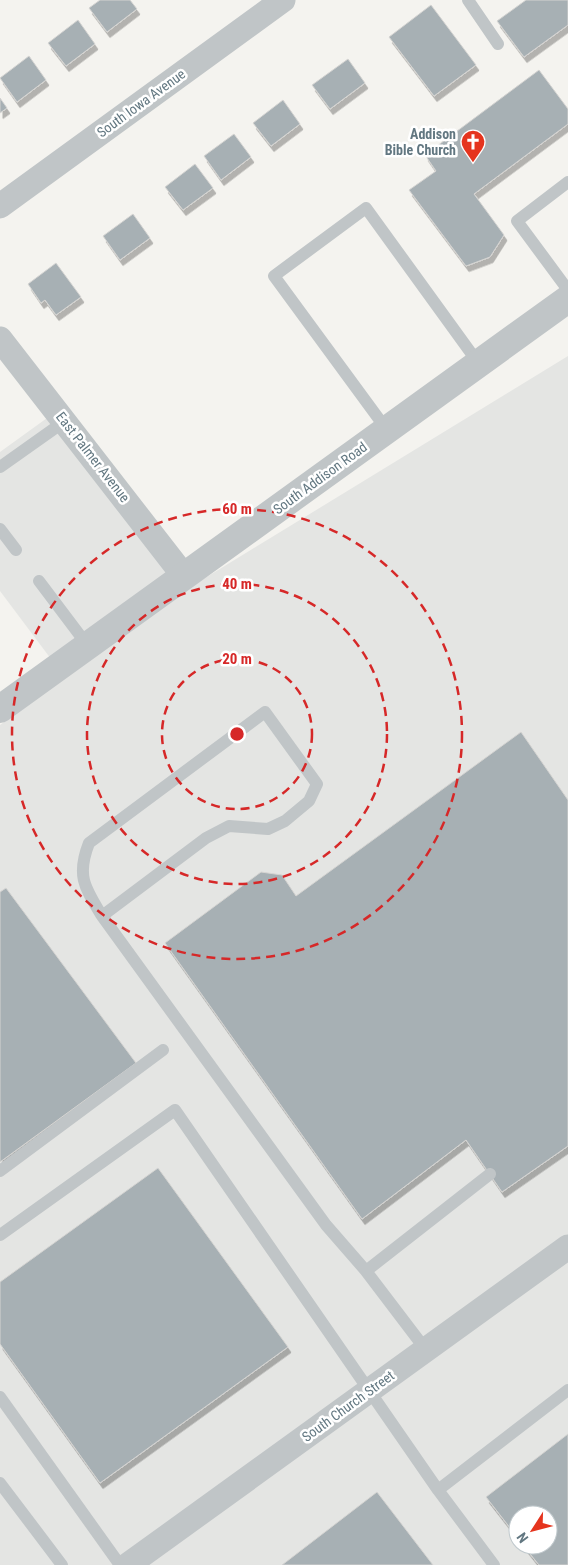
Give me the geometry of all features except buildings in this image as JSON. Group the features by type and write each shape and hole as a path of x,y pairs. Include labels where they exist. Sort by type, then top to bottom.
{"street":[{"name":"South Iowa Avenue","path":"0,206 283,0"},
{"name":"South Addison Road","path":"0,709 568,299"},
{"name":"East Palmer Avenue","path":"0,339 65,420 184,576"},
{"name":"South Church Street","path":"128,1565 568,1247"}],"lane":[{"path":"468,0 498,44"},
{"path":"568,182 517,221 568,290"},
{"path":"387,430 274,276 366,208 478,364"},
{"path":"0,467 65,420"},
{"path":"0,529 16,550"},
{"path":"39,581 88,646"},
{"path":"102,916 206,838 229,826 268,829 285,820 309,801 316,784 265,712 88,843 82,859 84,886 102,916 326,1225 366,1271 426,1350"},
{"path":"0,1172 163,1050"},
{"path":"0,1235 175,1110 438,1490 494,1565"},
{"path":"366,1271 490,1174"},
{"path":"438,1490 568,1390"},
{"path":"0,1397 120,1565"},
{"path":"0,1483 62,1565"}],"shaded area":[{"path":"568,356 568,1565 0,1565 0,725 192,586"},
{"path":"54,413 174,572 51,659 0,591 0,452"}],"place":[{"name":"Addison Bible Church","path":"473,163"}]}
